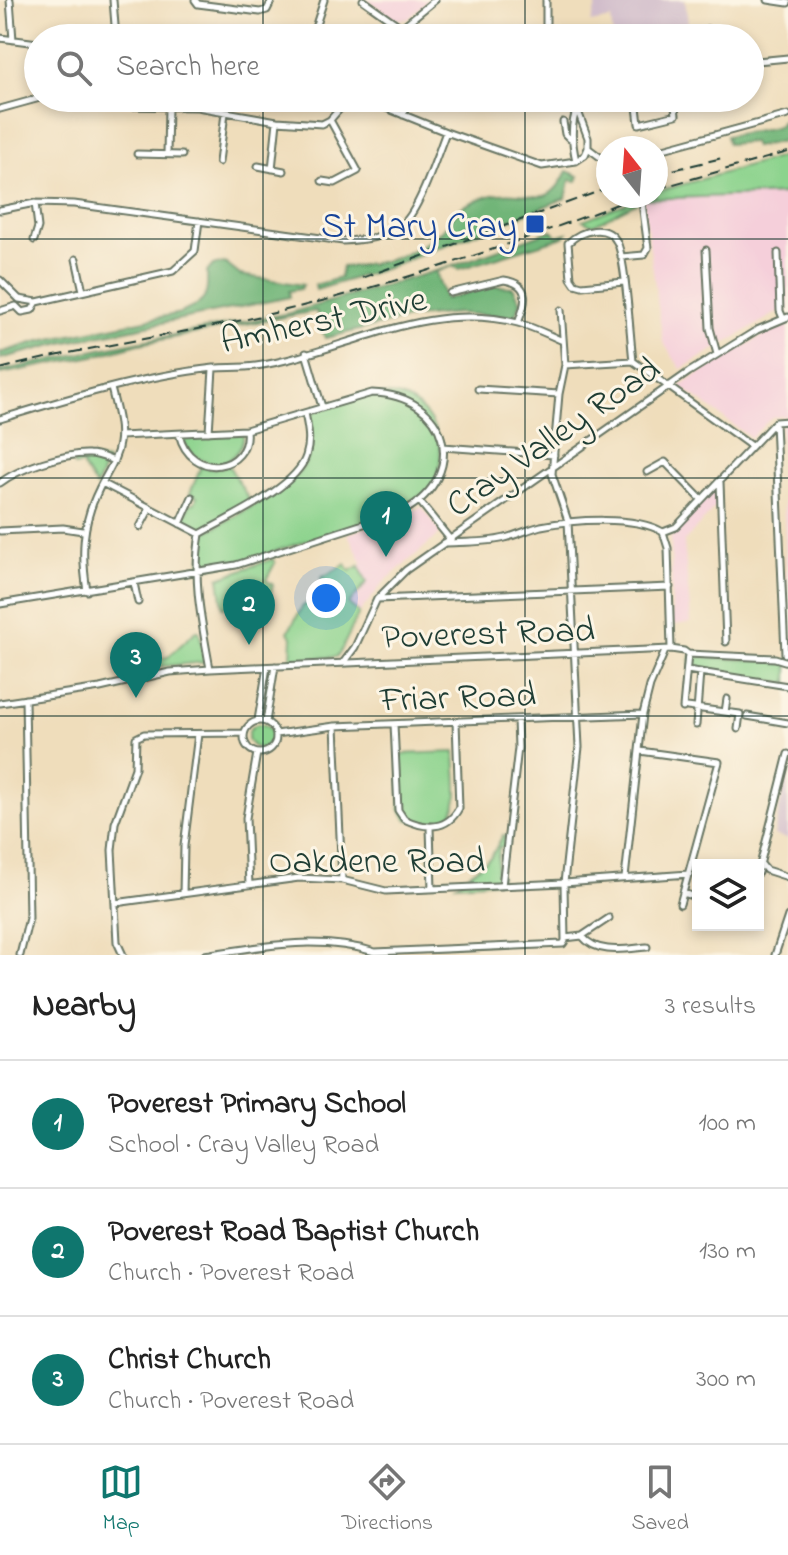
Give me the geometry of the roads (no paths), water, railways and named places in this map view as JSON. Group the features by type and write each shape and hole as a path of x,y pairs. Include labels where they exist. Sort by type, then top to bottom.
{"street":[{"path":"10,0 13,40"},
{"path":"113,0 115,24"},
{"path":"195,0 198,4 260,12 267,10 272,0"},
{"path":"316,24 324,0"},
{"path":"363,0 398,24"},
{"path":"406,24 435,0"},
{"path":"546,0 546,24"},
{"path":"768,0 788,3"},
{"path":"0,38 24,41"},
{"path":"764,60 788,58"},
{"path":"0,109 24,103"},
{"path":"167,154 168,112"},
{"path":"220,112 322,124 337,112"},
{"path":"396,112 542,166 576,161 585,155 588,138 578,112"},
{"path":"575,112 571,140 576,161"},
{"path":"638,112 639,124 676,118 675,112"},
{"path":"219,162 225,113"},
{"path":"668,148 788,115"},
{"path":"322,181 335,183 358,171 330,120"},
{"path":"272,169 277,121"},
{"path":"563,122 565,134 571,140"},
{"path":"0,210 35,203 74,204 343,241 373,239 403,224 419,198 446,132"},
{"path":"588,148 596,154"},
{"path":"137,154 182,155"},
{"path":"258,166 284,171"},
{"path":"34,240 38,227 35,203"},
{"path":"621,257 644,255 648,248 643,208"},
{"path":"0,280 19,299 37,302 173,271 195,251 199,221"},
{"path":"624,282 575,284 571,278 568,243 587,231 603,231 618,243 621,257 624,282 633,361"},
{"path":"706,250 710,328 717,354"},
{"path":"778,253 779,299 786,317"},
{"path":"76,259 83,291"},
{"path":"450,293 504,280 513,281 526,300 518,323"},
{"path":"0,311 16,306 19,299"},
{"path":"16,306 22,312 32,310 37,302"},
{"path":"205,955 308,942 347,944 375,952 563,944 564,883 579,747 568,521 552,474 559,394 565,365 561,310"},
{"name":"Amherst Drive","path":"0,419 111,388 213,368 257,366 433,319 472,317 518,323 563,341"},
{"name":"Cray Valley Road","path":"343,663 355,647 377,599 406,570 717,354 786,317"},
{"path":"306,353 322,407"},
{"path":"565,365 633,361 751,446"},
{"path":"209,432 213,368"},
{"path":"87,591 82,562 83,531 88,513 114,461 120,436 111,388"},
{"path":"478,389 559,394"},
{"path":"0,604 236,565 404,511 420,502 439,480 443,447 438,427 426,411 411,399 394,393 372,393 246,430 120,436"},
{"path":"200,534 292,479 306,459 310,438 305,413"},
{"path":"663,532 676,527 775,422 788,421"},
{"path":"775,422 785,654"},
{"path":"179,433 186,452 193,460 215,466 228,463 240,454 246,441 246,430"},
{"path":"443,447 554,455"},
{"path":"0,483 20,470 88,453 114,461"},
{"path":"647,472 665,462 701,499"},
{"path":"720,481 726,642"},
{"path":"102,483 200,534"},
{"path":"180,524 192,497"},
{"path":"420,502 449,538"},
{"path":"140,527 150,508"},
{"path":"443,543 503,538 568,521 633,523 663,532 668,548 670,587 668,650 650,686 643,714 625,878"},
{"path":"0,531 63,528 83,531"},
{"path":"200,534 196,594 210,669"},
{"path":"134,583 138,602"},
{"path":"377,599 670,587"},
{"name":"Poverest Road","path":"0,703 100,688 170,672 210,669 668,650 688,654 775,658 788,662"},
{"path":"688,654 685,707 740,714 738,729"},
{"path":"266,722 275,666"},
{"path":"258,720 267,667"},
{"path":"687,670 788,686"},
{"path":"696,725 700,672"},
{"path":"20,955 29,918 25,699"},
{"path":"725,712 727,699"},
{"name":"Friar Road","path":"276,734 335,726 643,714"},
{"path":"747,716 788,723"},
{"path":"502,886 518,748 517,719"},
{"path":"258,720 266,722 276,734 271,748 257,753 245,743 244,733 249,725 258,720"},
{"path":"394,724 398,810 404,819 430,828 454,817 459,808 456,721"},
{"path":"335,726 342,880"},
{"path":"123,955 117,942 112,850 115,823 132,780 136,738 144,734 244,733"},
{"path":"183,894 184,846 198,734"},
{"path":"640,751 719,762 680,904"},
{"path":"249,885 246,818 257,753"},
{"path":"763,859 788,754"},
{"path":"430,828 432,889"},
{"path":"764,868 788,877"},
{"name":"Oakdene Road","path":"115,903 299,878 342,880 386,891 689,874"},
{"path":"683,893 692,896"},
{"path":"775,955 788,916"},
{"path":"565,938 582,936 609,918"},
{"path":"582,936 593,948 604,950 647,947"}],"railway":[{"path":"668,186 788,152"},
{"path":"668,171 722,158"},
{"path":"362,278 596,192"},
{"path":"0,369 331,299 464,259 606,208"}],"place":[{"name":"St Mary Cray","path":"535,224"},
{"name":"Poverest Primary School","path":"386,557"},
{"name":"Poverest Road Baptist Church","path":"249,645"},
{"name":"Christ Church","path":"136,698"}]}
